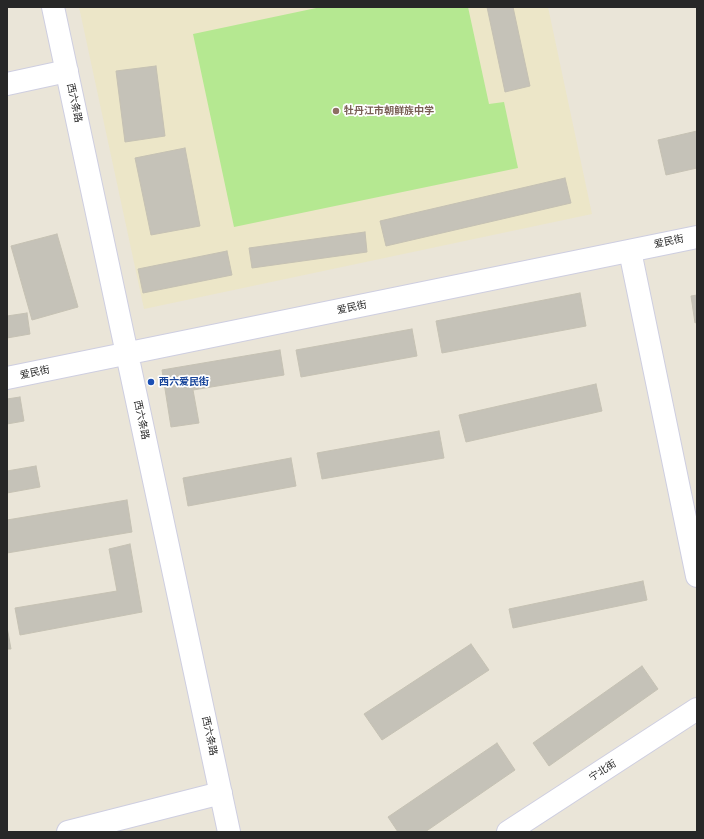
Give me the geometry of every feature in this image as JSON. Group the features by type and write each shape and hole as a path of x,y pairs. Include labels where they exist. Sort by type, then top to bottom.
{"street":[{"name":"西六条路","path":"53,7 230,832"},
{"path":"7,84 67,71"},
{"name":"爱民街","path":"7,378 697,237"},
{"path":"630,251 697,576"},
{"name":"宁北街","path":"508,832 697,709"},
{"path":"68,832 221,793"}],"shaded area":[{"name":"牡丹江市朝鲜族中学","path":"79,7 548,7 592,214 144,309"}],"green space":[{"path":"321,7 468,7 489,104 504,102 518,168 234,227 193,34"}],"building":[{"path":"487,7 513,7 530,86 505,92"},
{"path":"156,66 165,136 125,142 116,71"},
{"path":"697,131 697,168 666,175 658,140"},
{"path":"185,148 200,226 151,235 135,158"},
{"path":"565,178 571,203 386,246 380,221"},
{"path":"365,232 367,252 252,268 249,248"},
{"path":"57,234 78,307 32,320 11,246"},
{"path":"227,251 232,275 143,293 138,269"},
{"path":"580,293 586,326 442,353 436,321"},
{"path":"697,295 697,322 695,323 691,296"},
{"path":"27,313 30,334 7,338 7,316"},
{"path":"412,329 417,356 301,377 296,350"},
{"path":"280,350 284,375 193,390 199,423 171,427 162,370"},
{"path":"596,384 602,411 466,442 459,415"},
{"path":"20,397 24,421 7,424 7,399"},
{"path":"439,431 444,458 322,479 317,453"},
{"path":"291,458 296,486 188,506 183,478"},
{"path":"36,466 40,487 7,493 7,471"},
{"path":"127,500 132,532 7,553 7,520"},
{"path":"130,544 142,612 20,635 15,608 117,591 109,549"},
{"path":"643,581 647,600 513,628 509,609"},
{"path":"7,627 11,649 7,649"},
{"path":"471,644 489,670 382,740 364,714"},
{"path":"642,666 658,689 549,766 533,743"},
{"path":"497,743 515,770 425,832 398,832 388,817"}],"place":[{"name":"牡丹江市朝鲜族中学","path":"336,111"},
{"name":"西六爱民街","path":"151,382"}]}
